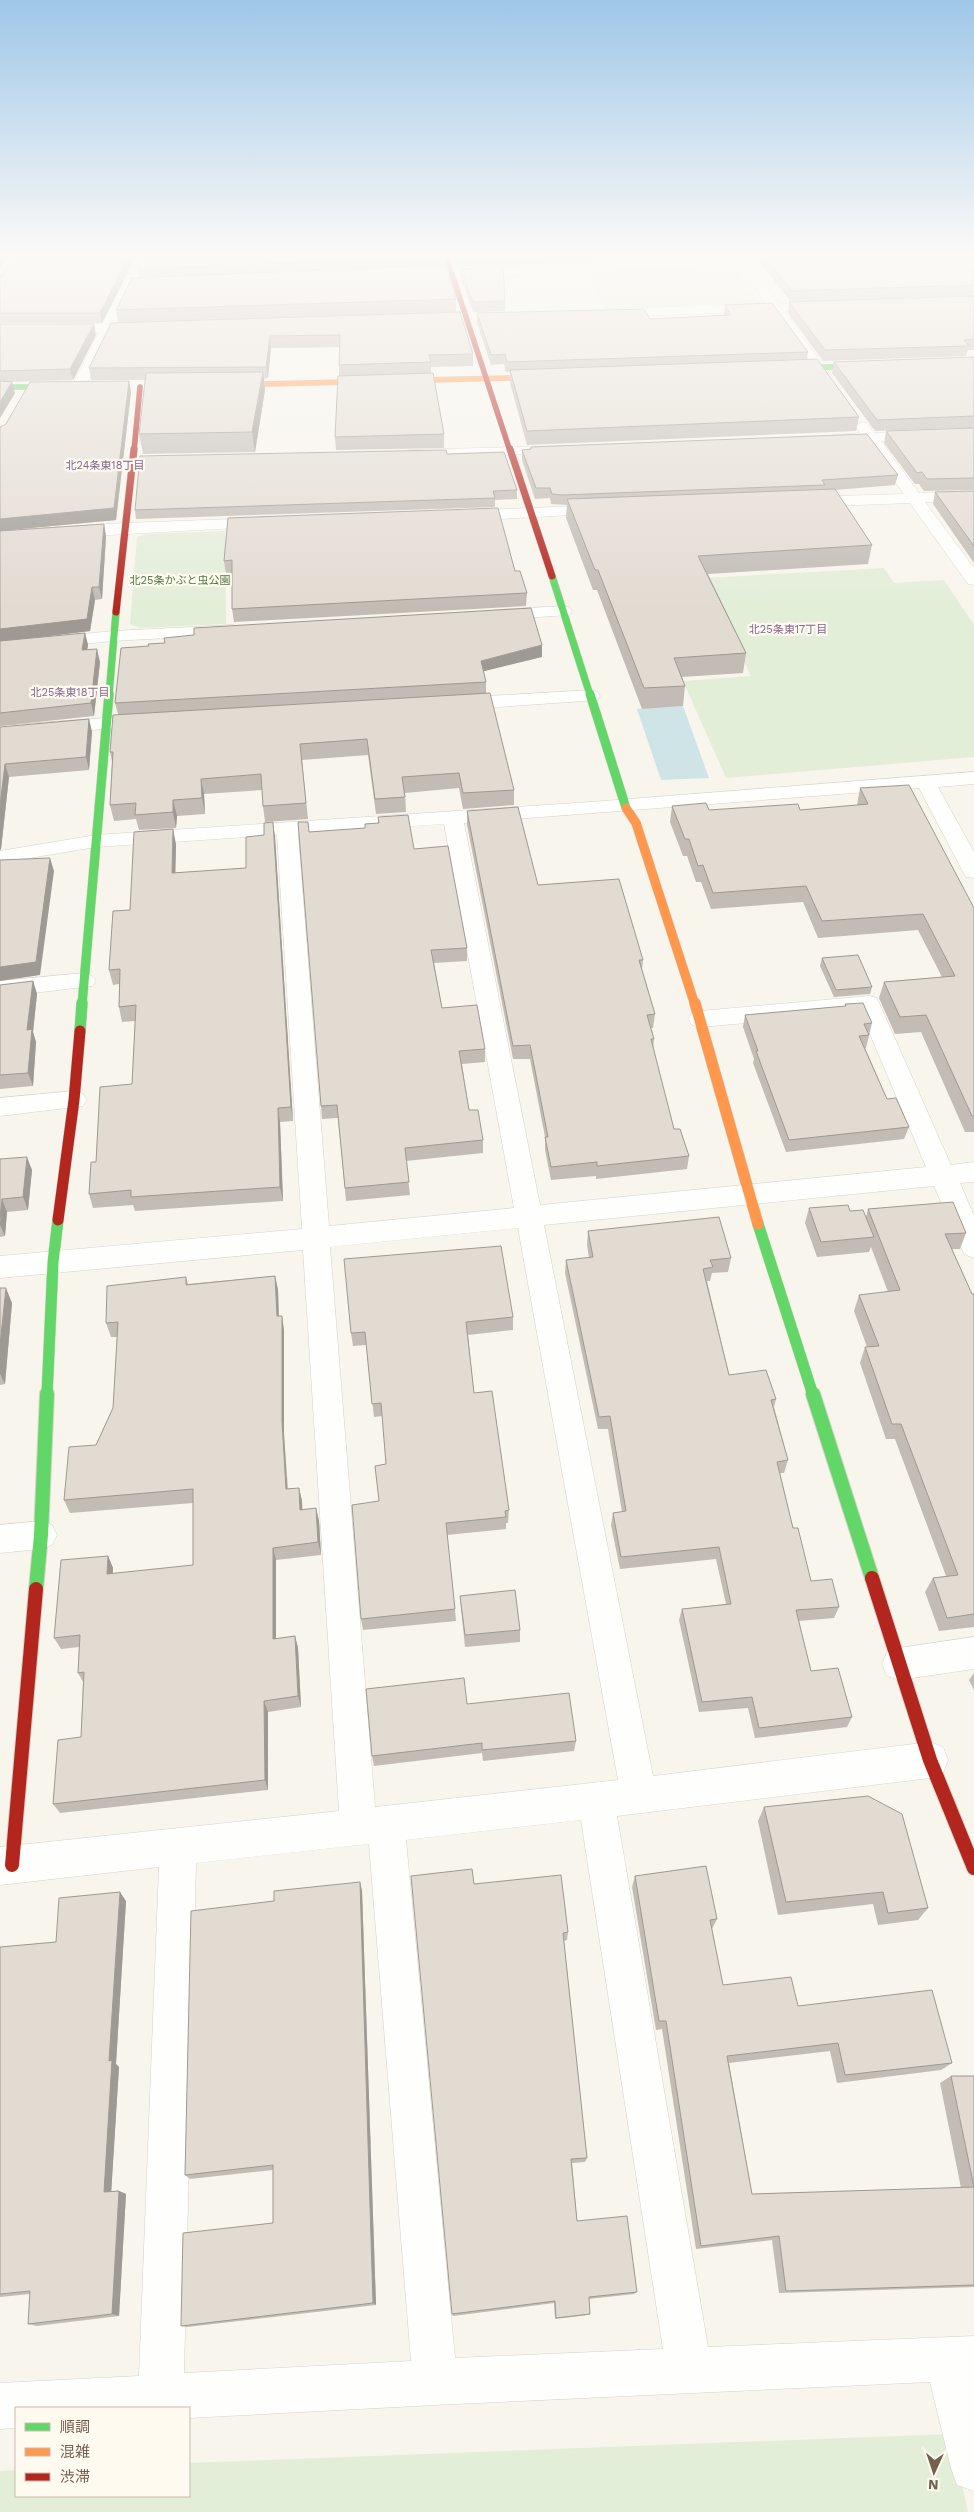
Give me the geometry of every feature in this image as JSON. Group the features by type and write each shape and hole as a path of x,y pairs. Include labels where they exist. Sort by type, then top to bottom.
{"street":[{"path":"78,388 86,373"},
{"path":"486,373 591,696 623,804 636,823 700,1019 750,1195 930,1760 974,1868"},
{"path":"822,373 841,398"},
{"path":"216,385 564,376"},
{"path":"0,387 96,387"},
{"path":"18,404 27,387"},
{"path":"140,387 139,460 124,528 105,723 74,1100 53,1262 41,1535 6,1865 639,1796 930,1760"},
{"path":"853,414 974,580"},
{"path":"821,439 974,433"},
{"path":"392,454 571,450"},
{"path":"786,503 974,496"},
{"path":"450,516 619,510"},
{"path":"0,536 124,528 282,522"},
{"path":"473,616 563,612"},
{"path":"0,647 113,636 253,628"},
{"path":"432,705 591,696"},
{"path":"0,732 155,720"},
{"path":"0,857 96,841 452,817 974,778"},
{"path":"924,781 974,872"},
{"path":"452,817 639,1796"},
{"path":"287,828 316,1238 372,1825 435,2382"},
{"path":"0,990 84,981"},
{"path":"700,1019 869,1004 974,1247"},
{"path":"0,1107 74,1100"},
{"path":"0,1267 316,1238 974,1172"},
{"path":"0,1539 41,1535"},
{"path":"899,1664 974,1653"},
{"path":"596,1800 689,2370"},
{"path":"161,2398 178,1846"},
{"path":"0,2406 435,2382 960,2359 974,2468"}],"green space":[{"name":"北25条かぶと虫公園","path":"225,531 226,624 140,628 130,624 137,537 146,534"},
{"path":"884,568 894,583 944,580 974,625 974,757 726,778 683,681 751,676 705,578"},
{"path":"951,2434 968,2512 0,2512 0,2471 15,2470 15,2497 190,2497 190,2463"}],"shaded area":[{"path":"683,706 709,778 661,780 637,709"}],"building":[{"path":"146,373 263,373 252,432 139,434"},
{"path":"433,373 444,434 335,437 338,376"},
{"path":"511,373 827,373 859,417 527,431"},
{"path":"842,373 974,373 974,416 877,420"},
{"path":"0,381 12,382 0,402"},
{"path":"129,381 114,508 0,519 0,427 6,424 30,382"},
{"path":"974,428 974,478 927,479 922,472 917,473 886,431"},
{"path":"867,434 898,475 822,480 825,485 562,495 552,494 550,488 536,488 522,450 531,449 531,447"},
{"path":"446,450 447,454 504,452 517,490 493,491 495,498 135,510 140,456"},
{"path":"835,489 872,545 698,556 746,653 674,658 685,686 644,688 598,570 595,570 567,499"},
{"path":"974,491 974,546 935,492"},
{"path":"498,508 515,571 520,571 527,593 232,609 232,560 224,561 228,518"},
{"path":"104,524 99,587 92,587 87,619 0,629 0,531"},
{"path":"531,608 542,645 481,661 486,682 115,703 121,648 165,643 164,638 194,635 194,628"},
{"path":"85,633 82,650 97,649 91,703 0,713 0,641"},
{"path":"490,693 514,790 463,793 459,773 402,777 405,797 375,799 367,739 300,744 306,803 263,806 261,774 201,779 202,798 173,800 173,812 135,815 136,803 110,805 113,752 110,752 113,715"},
{"path":"89,719 86,757 5,764 0,806 0,727"},
{"path":"909,785 974,908 974,1116 972,1116 926,1015 900,1017 884,982 955,976 923,914 822,921 806,886 713,893 703,865 698,866 689,839 685,839 672,806 706,803 709,810 798,804 800,810 868,804 860,788"},
{"path":"518,807 538,885 619,879 643,960 639,960 655,1014 647,1015 654,1039 651,1039 674,1129 680,1129 689,1156 597,1166 597,1162 551,1167 545,1137 548,1137 530,1045 513,1046 467,811"},
{"path":"408,815 414,849 448,846 467,948 431,950 442,1008 477,1005 485,1049 459,1051 469,1110 478,1110 483,1140 405,1148 409,1182 345,1188 337,1105 321,1106 298,822 308,822 309,832 365,828 365,824 379,823 378,817"},
{"path":"273,822 291,1107 278,1108 280,1187 131,1197 131,1190 89,1194 91,1162 96,1162 100,1087 132,1084 136,1005 119,1007 120,969 109,970 113,911 130,910 134,832 173,829 172,873 246,868 246,837 264,835 264,823"},
{"path":"50,858 36,962 0,967 0,860"},
{"path":"858,955 872,987 836,990 822,958"},
{"path":"33,981 27,1030 32,1029 28,1073 0,1075 0,985"},
{"path":"863,1003 872,1023 864,1024 869,1035 859,1036 887,1099 896,1098 909,1127 789,1140 756,1051 758,1051 745,1015"},
{"path":"27,1157 23,1197 2,1199 0,1218 0,1159"},
{"path":"953,1202 966,1233 945,1234 972,1294 974,1294 974,1614 947,1618 933,1578 958,1575 901,1424 892,1424 865,1347 879,1346 859,1295 900,1290 868,1209"},
{"path":"848,1205 850,1211 863,1210 874,1237 821,1242 809,1208"},
{"path":"719,1217 731,1258 710,1260 713,1267 703,1269 729,1375 766,1370 776,1399 771,1400 788,1460 777,1462 793,1528 798,1528 811,1581 832,1579 839,1607 796,1610 811,1671 838,1668 852,1717 759,1728 752,1697 702,1702 682,1609 731,1604 719,1547 621,1557 613,1513 626,1511 610,1416 599,1417 566,1260 593,1257 588,1231"},
{"path":"501,1246 513,1317 466,1322 474,1393 492,1391 509,1510 505,1511 506,1517 446,1523 455,1609 361,1619 352,1505 379,1501 375,1466 386,1464 381,1403 372,1404 365,1332 351,1333 344,1259"},
{"path":"275,1276 277,1316 282,1316 282,1421 286,1489 299,1488 300,1510 316,1508 318,1542 273,1548 273,1639 295,1636 298,1696 264,1701 265,1780 53,1804 58,1740 81,1737 84,1672 78,1673 80,1635 54,1638 61,1560 108,1556 107,1574 193,1565 193,1489 64,1500 69,1447 96,1445 113,1408 118,1322 106,1323 107,1286 186,1277 186,1285"},
{"path":"0,1288 6,1288 0,1345"},
{"path":"515,1590 520,1630 465,1635 460,1596"},
{"path":"464,1678 467,1704 569,1693 576,1741 482,1750 482,1743 372,1756 366,1689"},
{"path":"868,1796 902,1814 928,1908 888,1913 883,1892 786,1902 764,1807"},
{"path":"706,1866 717,1919 710,1920 723,1985 791,1977 798,2006 932,1990 952,2063 845,2075 838,2043 727,2056 752,2194 974,2187 974,2285 786,2291 779,2236 701,2246 666,2021 659,2021 635,1876"},
{"path":"472,1869 474,1884 561,1875 568,1932 563,1933 587,2158 571,2159 577,2221 627,2216 637,2292 589,2297 590,2314 556,2318 555,2301 452,2314 411,1876"},
{"path":"360,1882 373,2303 181,2326 183,2233 273,2223 273,2165 185,2175 191,1911 274,1901 274,1891"},
{"path":"120,1892 109,2061 112,2060 104,2192 119,2191 112,2314 28,2324 30,2291 0,2294 0,1947 56,1942 59,1898"},
{"path":"951,2076 974,2076 974,2187"}],"traffic: fast":[{"path":"0,387 65,387"},
{"path":"552,576 626,808"},
{"path":"80,1031 116,612"},
{"path":"36,1589 41,1535 53,1262 58,1220"},
{"path":"758,1224 872,1578"}],"traffic: slow":[{"path":"228,385 548,377"},
{"path":"626,808 636,823 700,1019 758,1224"}],"traffic: jam":[{"path":"485,373 552,576"},
{"path":"116,612 140,387"},
{"path":"58,1220 74,1100 80,1031"},
{"path":"872,1578 930,1760 974,1868"},
{"path":"12,1865 36,1589"}],"district":[{"name":"北24条東18丁目","path":"105,465"},
{"name":"北25条東17丁目","path":"788,629"},
{"name":"北25条東18丁目","path":"70,692"}]}
